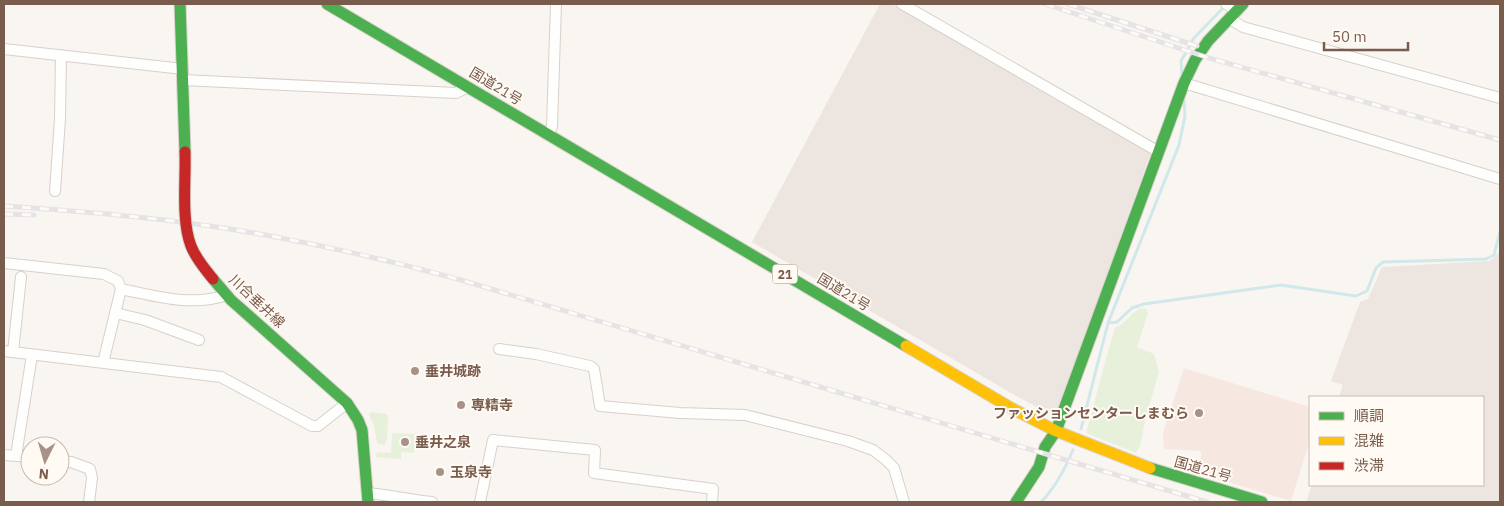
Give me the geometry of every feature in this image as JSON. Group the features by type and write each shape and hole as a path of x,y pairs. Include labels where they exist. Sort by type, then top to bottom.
{"main road":[{"name":"川合垂井線","path":"180,4 187,216 190,243 197,258 227,295 347,403 362,430 368,498"},
{"name":"国道21号","path":"327,4 1011,408 1056,431 1154,470 1262,502"},
{"path":"1016,502 1039,467 1046,447 1056,431 1184,83 1195,60 1204,47 1236,11"}],"street":[{"path":"549,135 552,126 556,4"},
{"path":"902,4 1159,152"},
{"path":"1226,4 1236,11 1244,27 1500,98"},
{"path":"4,50 61,55 183,74 456,93 468,87"},
{"path":"55,191 60,119 61,55"},
{"path":"1184,83 1500,180"},
{"path":"4,263 104,274 118,281 121,289 103,363"},
{"path":"21,277 8,352 221,377 312,426 318,426 347,403"},
{"path":"121,289 181,301 211,300 227,295"},
{"path":"115,314 145,320 199,340"},
{"path":"499,348 590,366 594,369 600,406 745,415 848,440 873,450 894,468 904,502"},
{"path":"16,456 32,355"},
{"path":"480,502 493,440 595,450 594,473 713,489 712,502"},
{"path":"4,456 20,457"},
{"path":"70,462 90,469 92,478 89,502"},
{"path":"368,498 390,495 432,502"}],"shaded area":[{"path":"880,4 892,4 1151,152 1058,411 1054,416 1018,397 752,242"},
{"path":"1500,251 1500,502 1306,502 1312,486 1484,486 1484,396 1339,396 1343,385 1331,381 1360,302 1368,299 1382,267 1490,261"},
{"path":"1184,368 1309,407 1309,443 1291,501 1201,474 1201,451 1164,449 1163,433"}],"green space":[{"path":"1140,308 1146,309 1148,313 1137,347 1154,354 1159,372 1140,446 1136,453 1086,433 1115,328"},
{"path":"371,412 388,416 387,440 384,445 378,444 369,415"},
{"path":"392,433 415,434 414,453 401,452 401,459 376,457 377,452 391,453"}],"waterway":[{"path":"1182,74 1181,61 1194,38 1225,6"},
{"path":"1081,429 1108,323 1179,145 1185,116 1184,100"},
{"path":"1108,323 1117,322 1132,308 1144,304 1281,285 1356,296 1367,291 1376,268 1383,262 1486,259 1494,255 1500,232"},
{"path":"1041,502 1060,478 1073,450"}],"railway":[{"path":"1045,4 1209,58 1500,140"},
{"path":"1068,4 1197,46"},
{"path":"4,206 167,220 232,229 388,261 461,280 1207,502"},
{"path":"4,214 34,215"}],"traffic: fast":[{"path":"180,4 185,152"},
{"path":"327,4 906,346"},
{"path":"1016,502 1039,467 1045,447 1056,431 1184,83 1195,60 1208,41 1243,4"},
{"path":"213,279 231,300 347,403 362,430 368,502"},
{"path":"1150,468 1262,502"}],"traffic: slow":[{"path":"906,346 1011,408 1056,431 1150,468"}],"traffic: jam":[{"path":"185,152 185,212 188,236 195,255 213,279"}],"place":[{"name":"垂井城跡","path":"415,371"},
{"name":"専精寺","path":"461,405"},
{"name":"ファッションセンターしまむら","path":"1199,413"},
{"name":"垂井之泉","path":"405,442"},
{"name":"玉泉寺","path":"440,472"}]}
